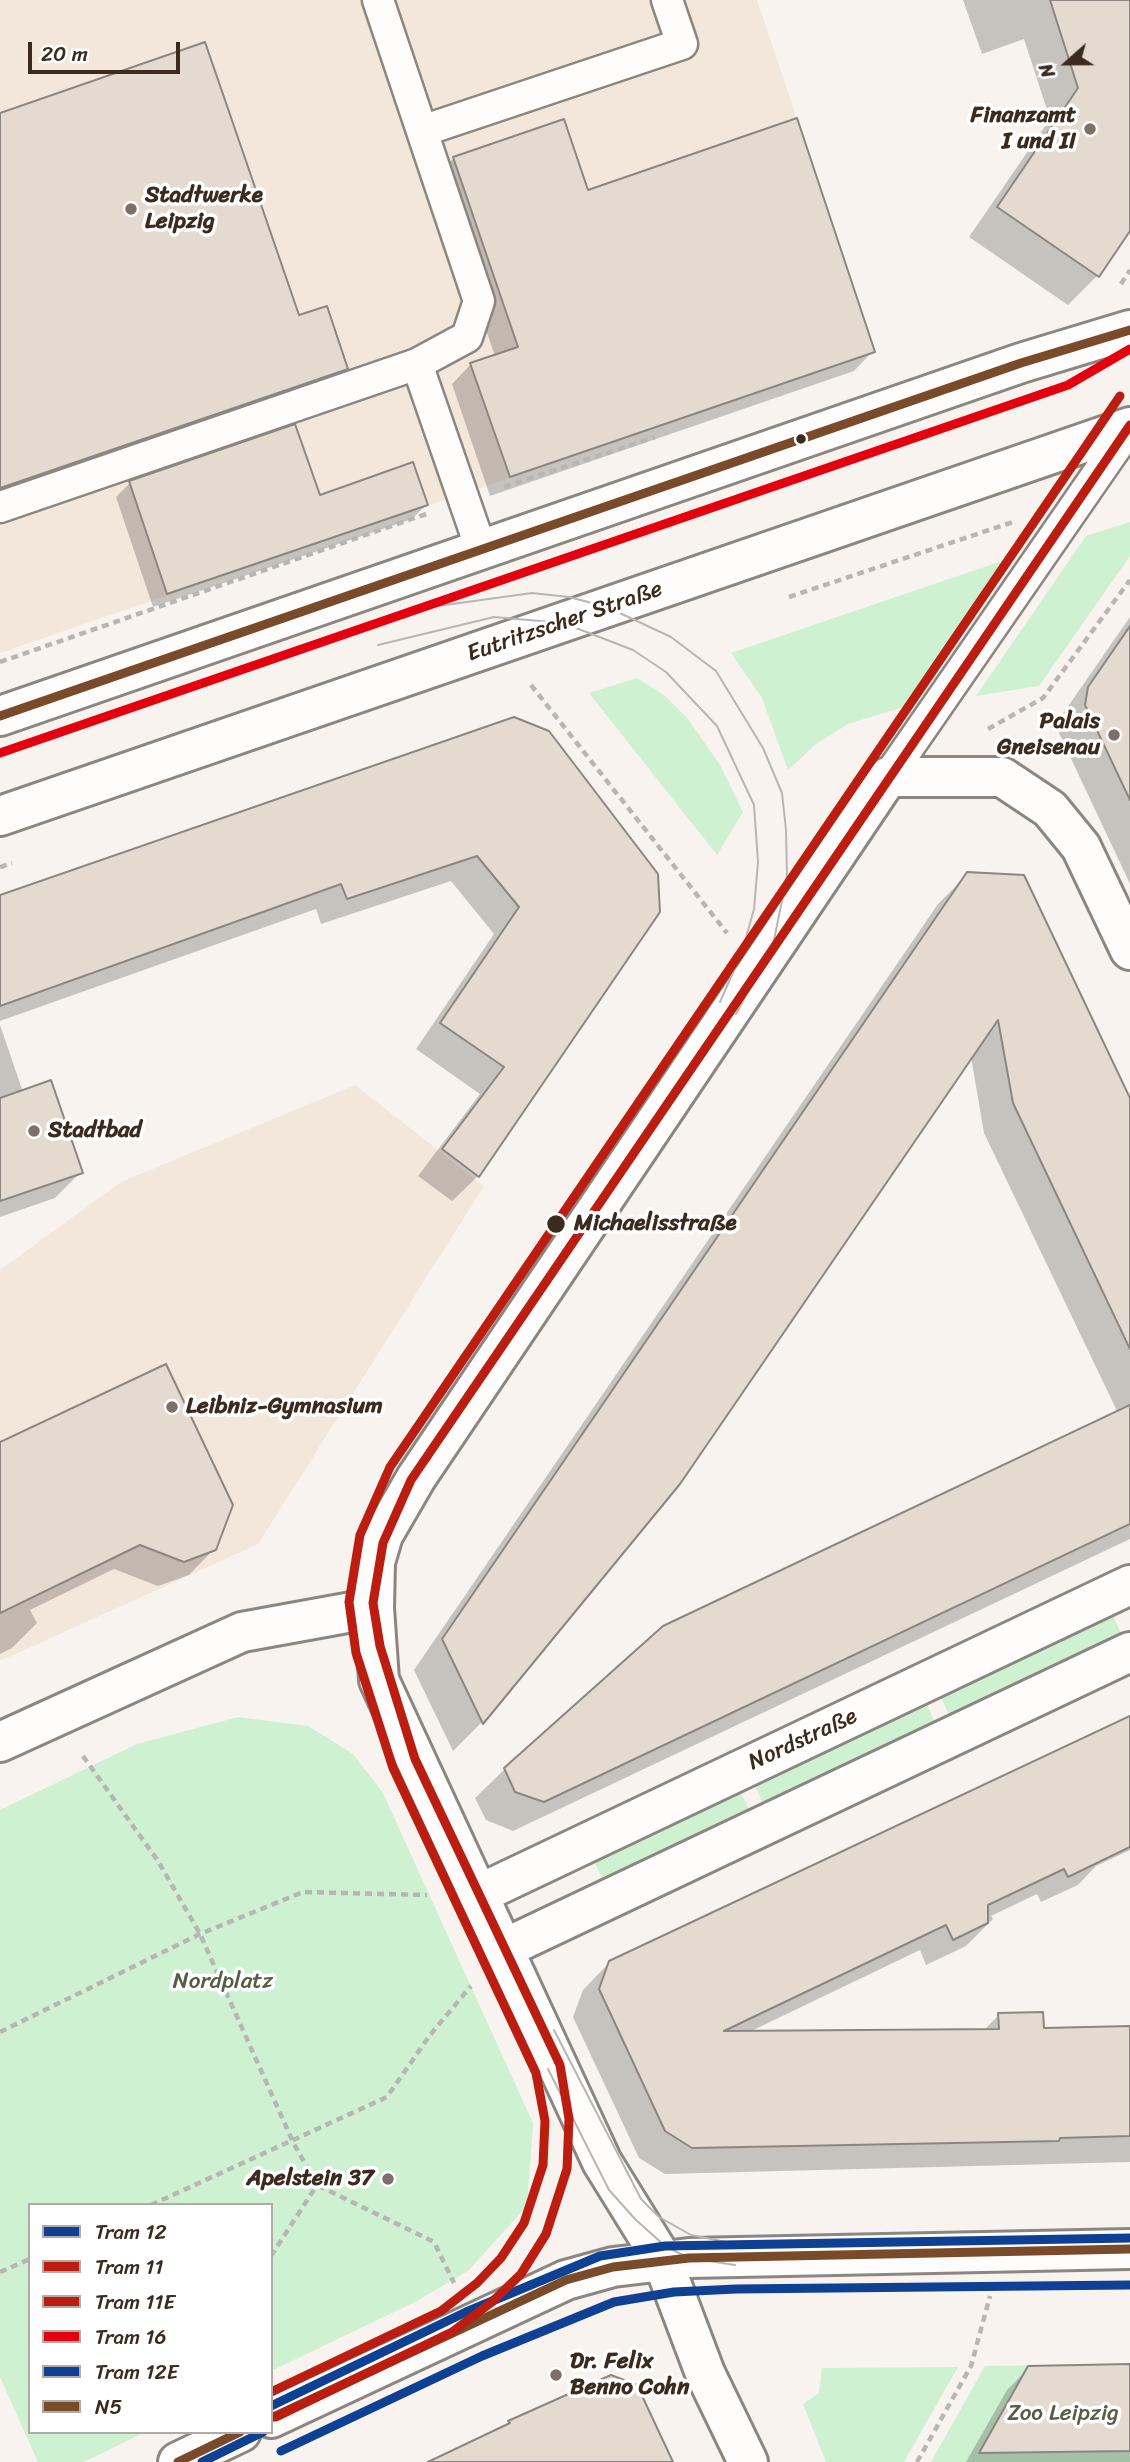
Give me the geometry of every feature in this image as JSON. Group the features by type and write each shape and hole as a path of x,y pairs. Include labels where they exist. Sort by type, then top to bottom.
{"street":[{"path":"0,716 1021,363 1130,330"},
{"name":"Eutritzscher Straße","path":"0,816 1130,427"},
{"path":"748,2462 705,2373 662,2259 602,2162 501,1950 379,1681 374,1608 375,1562 383,1535 415,1478 888,777 1002,777 1050,808 1081,847 1130,950"},
{"name":"Nordstraße","path":"477,1895 1130,1585"},
{"path":"0,1742 242,1632 374,1608"},
{"path":"501,1950 1130,1652"},
{"path":"273,2417 471,2322 566,2280 613,2266 662,2259 1130,2249"},
{"path":"178,2462 237,2434"}],"lane":[{"path":"0,507 417,364 467,337 479,301 378,0"},
{"path":"422,131 682,44 667,0"},
{"path":"417,364 481,549"},
{"path":"888,777 1130,427"}],"path":[{"path":"984,731 1043,698 1130,580"},
{"path":"531,685 756,970"},
{"path":"54,1717 158,1861 201,1934 293,2142 317,2185 434,2242 471,2322"},
{"path":"0,2032 201,1934 303,1892 477,1895"},
{"path":"156,2203 293,2142 387,2096 430,2035 501,1950"},
{"path":"273,2253 317,2185"},
{"path":"917,2462 971,2366 1002,2251"},
{"path":"0,2272 28,2260"}],"shaded area":[{"path":"0,0 757,0 875,352 0,653"},
{"name":"Leibniz-Gymnasium","path":"355,1085 484,1186 258,1544 0,1661 0,1270 121,1182"}],"green space":[{"path":"1130,522 1130,556 1039,686 976,696 1086,536"},
{"path":"1005,560 913,704 848,724 816,744 788,770 762,698 731,653"},
{"path":"637,678 664,695 688,719 720,765 743,812 717,855 589,693"},
{"path":"1111,1611 1124,1640 953,1722 939,1694"},
{"path":"925,1700 938,1729 767,1811 753,1782"},
{"name":"Nordplatz","path":"238,1717 308,1726 353,1754 383,1793 533,2123 527,2206 468,2271 415,2302 273,2370 273,2203 28,2203 28,2434 141,2434 84,2462 38,2462 0,2377 0,1810 137,1744"},
{"path":"739,1789 753,1817 606,1887 593,1859"},
{"name":"Zoo Leipzig","path":"1130,2364 1130,2462 931,2462 985,2366"},
{"path":"958,2367 904,2462 826,2462 803,2404 819,2393 822,2368"}],"building":[{"name":"Finanzamt I und II","path":"1050,0 1130,0 1130,231 1099,277 997,207 1078,88"},
{"name":"Stadtwerke Leipzig","path":"205,42 299,315 327,306 348,369 0,488 0,113"},
{"path":"797,118 875,352 510,477 470,363 518,347 453,157 564,119 588,190"},
{"path":"295,424 320,495 413,462 428,505 167,594 129,481"},
{"name":"Palais Gneisenau","path":"1130,626 1130,800 1085,705 1088,687"},
{"path":"514,717 549,731 658,874 660,912 479,1177 442,1149 504,1067 440,1023 519,907 477,856 347,899 341,884 0,1006 0,895"},
{"path":"967,872 1024,875 1130,1098 1130,1349 1013,1103 998,1020 680,1484 483,1724 442,1639"},
{"name":"Stadtbad","path":"51,1080 83,1173 0,1201 0,1098"},
{"path":"166,1364 233,1505 216,1550 184,1562 140,1545 0,1613 0,1442"},
{"path":"1130,1405 1130,1524 544,1802 515,1792 504,1768 663,1626"},
{"path":"1130,1716 1130,1847 1068,1877 1064,1869 988,1905 988,1923 953,1940 946,1925 724,2031 999,2029 998,2013 1043,2012 1044,2028 1130,2026 1130,2136 1060,2138 1059,2141 692,2148 665,2131 599,1989 609,1961"},
{"name":"Zoo Leipzig","path":"1130,2364 1130,2451 979,2453 1028,2366"},
{"path":"611,2375 637,2385 673,2462 428,2462 510,2423 508,2421"}],"tram line":[{"name":"16","path":"0,753 1068,385 1130,349"},
{"name":"11E","path":"273,2391 441,2311 477,2283 501,2258 524,2223 543,2165 545,2121 536,2073 393,1768 356,1653 349,1602 360,1535 390,1467 1120,396"},
{"name":"11","path":"276,2417 452,2332 492,2302 521,2274 546,2234 567,2169 569,2119 560,2065 415,1759 380,1646 373,1603 383,1543 411,1480 1130,425"},
{"path":"416,609 532,593 569,597 607,607 671,637 716,671 763,748 782,793 786,830 787,876 773,945 736,1014"},
{"path":"378,645 494,617 563,623 633,650 666,672 717,726 754,805 758,862 754,909 742,952 720,1002"},
{"path":"554,2030 641,2199 659,2217 691,2235 746,2246"},
{"path":"548,2069 609,2190 635,2219 665,2246 689,2258 735,2265"},
{"name":"12","path":"273,2405 466,2312 600,2256 665,2246 1130,2238"},
{"name":"12E","path":"281,2451 482,2356 614,2302 674,2292 736,2289 1130,2285"},
{"name":"12","path":"202,2462 259,2434"}],"transit line":[{"name":"N5","path":"0,716 1021,363 1130,330"},
{"name":"N5","path":"273,2417 566,2280 613,2267 689,2258 1130,2249"},
{"name":"N5","path":"178,2462 236,2434"}],"place":[{"name":"Finanzamt I und II","path":"1090,129"},
{"name":"Stadtwerke Leipzig","path":"131,209"},
{"name":"Palais Gneisenau","path":"1114,735"},
{"name":"Stadtbad","path":"34,1131"},
{"name":"Michaelisstraße","path":"556,1224"},
{"name":"Leibniz-Gymnasium","path":"172,1407"},
{"name":"Apelstein 37","path":"388,2179"},
{"name":"Dr. Felix Benno Cohn","path":"556,2375"}]}
